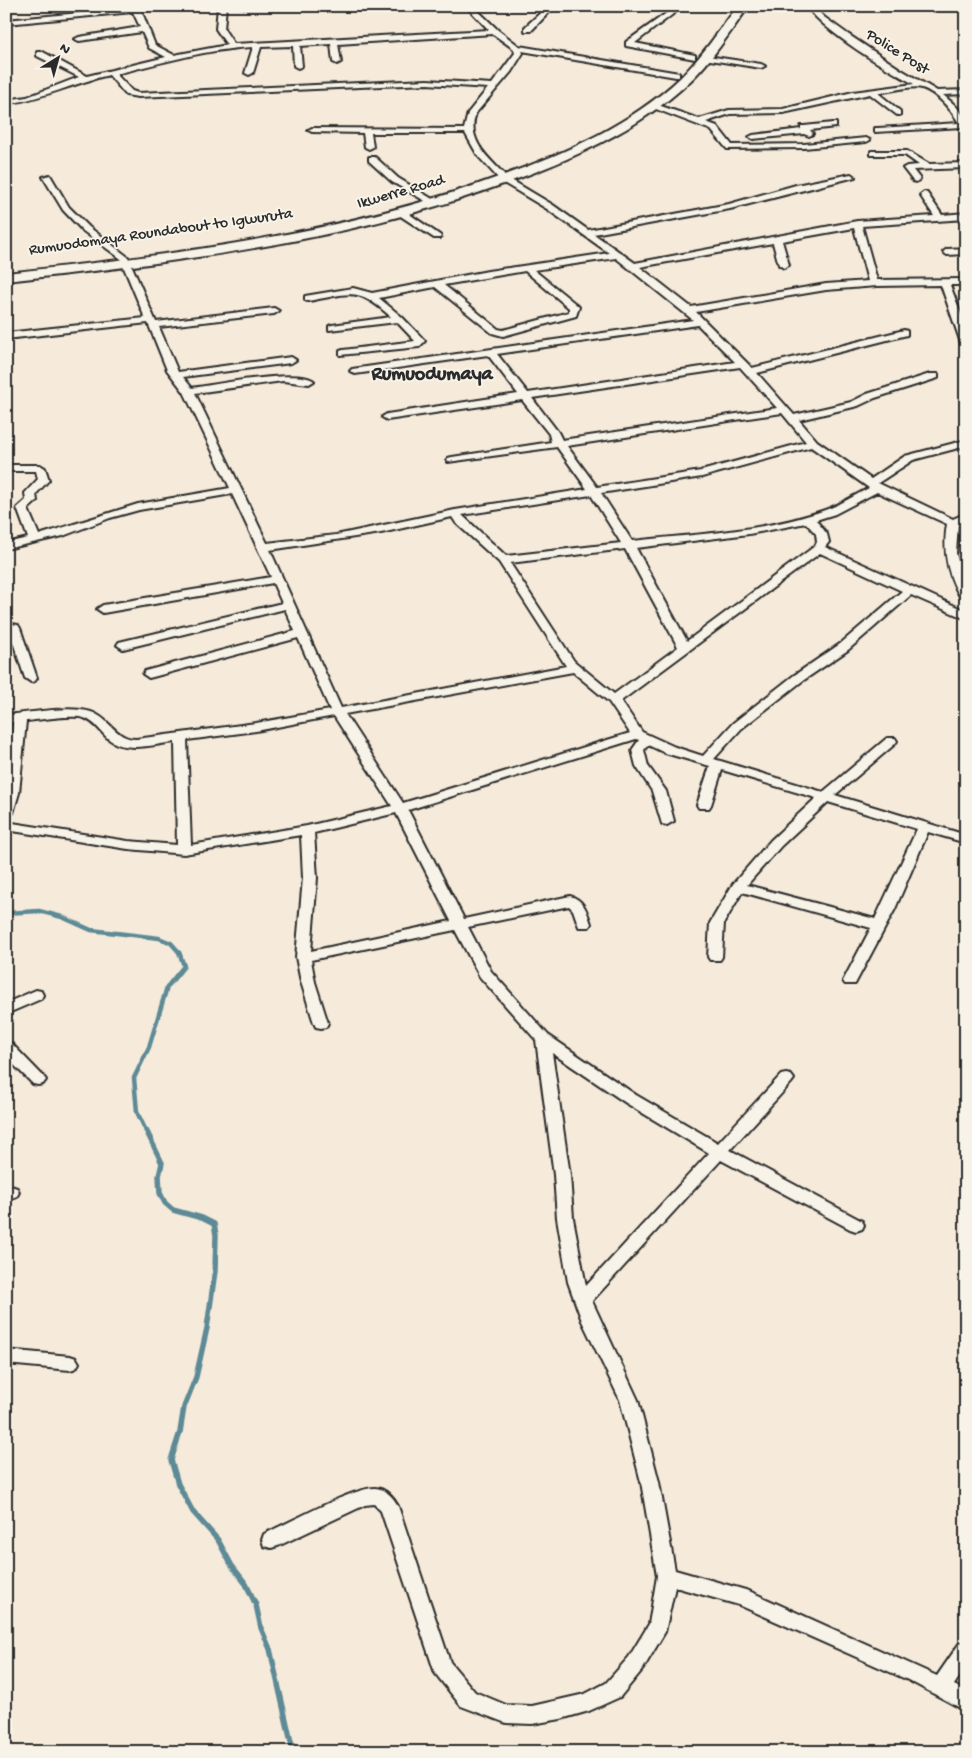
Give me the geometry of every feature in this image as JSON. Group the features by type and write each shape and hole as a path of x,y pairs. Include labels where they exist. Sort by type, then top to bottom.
{"main road":[{"name":"Rumuodomaya Roundabout to Igwuruta","path":"6,273 126,261 272,237 360,218 430,200 503,178 598,132 637,108 698,57 733,6"},
{"name":"Ikwerre Road","path":"6,278 126,261 254,246 319,233 402,212 503,178 577,149 634,119 688,77 698,57 744,6"}],"street":[{"path":"222,6 220,29 232,46"},
{"path":"245,6 423,6"},
{"path":"469,6 495,32 517,48 676,75"},
{"path":"528,29 552,6"},
{"path":"654,6 673,11 643,35 628,44 761,66"},
{"name":"Police Post","path":"809,6 846,37 936,93 955,109 964,126"},
{"path":"6,22 135,8 152,46 173,58"},
{"path":"79,39 144,29"},
{"path":"6,102 28,99 86,78 232,46 495,32"},
{"path":"334,42 337,62"},
{"path":"296,43 298,66"},
{"path":"249,73 258,44"},
{"path":"517,48 518,53 509,68 475,109 469,122 468,131 481,157 503,178 526,191 633,266 689,310 750,372 813,443 874,485 953,524"},
{"path":"40,54 86,78"},
{"path":"112,73 129,93 138,95 427,82 494,86"},
{"path":"700,121 738,111 783,111 871,91 920,84"},
{"path":"871,91 897,113"},
{"path":"936,93 966,92"},
{"path":"652,106 700,121 714,128 730,146 817,145 866,140"},
{"path":"817,145 804,128 833,125"},
{"path":"878,130 964,126"},
{"path":"367,129 369,147"},
{"path":"312,130 468,131"},
{"path":"753,137 806,131"},
{"path":"874,154 907,152 927,167"},
{"path":"372,159 395,180 430,200"},
{"path":"916,179 907,168 966,165"},
{"path":"47,177 66,208 86,229 126,261 151,323 175,375 189,391 278,579 337,712 400,808 485,974 543,1039 630,1099 720,1151 856,1225"},
{"path":"586,233 730,206 796,188 851,177"},
{"path":"924,195 939,217"},
{"path":"402,212 437,236"},
{"path":"633,266 857,224 896,219 966,216"},
{"path":"857,224 873,283"},
{"path":"777,239 784,265"},
{"path":"947,252 966,251"},
{"path":"372,296 526,268 617,255"},
{"path":"438,285 495,331 503,333 573,314 574,306 526,268"},
{"path":"689,310 793,292 873,283 966,282"},
{"path":"945,283 966,343"},
{"path":"308,298 359,291 372,296 399,319 420,341 420,343 344,353"},
{"path":"6,336 274,310"},
{"path":"332,328 399,319"},
{"path":"355,371 699,322"},
{"path":"750,372 904,333"},
{"path":"490,352 554,434 555,440 560,444 594,491 629,546 685,649"},
{"path":"175,375 291,360"},
{"path":"387,417 742,364"},
{"path":"792,419 854,404 871,396 934,376"},
{"path":"189,391 283,378 309,381"},
{"path":"452,460 783,410"},
{"path":"503,560 749,531 809,519 831,512 874,485 909,458 966,442"},
{"path":"263,547 381,530 456,512 702,474 813,443"},
{"path":"6,468 40,468 44,480 30,492 32,501 22,508 35,540"},
{"path":"6,546 35,540 138,507 236,490"},
{"path":"456,512 460,521 503,560 538,616 575,668 614,700 642,737 670,750 966,839"},
{"path":"966,516 953,524 949,551 952,566 966,597"},
{"path":"614,700 819,548 824,542 821,534 809,519"},
{"path":"819,548 966,616"},
{"path":"103,609 278,579"},
{"path":"704,805 711,762 737,726 797,679 838,651 910,590"},
{"path":"123,645 289,605"},
{"path":"6,626 14,628 31,678"},
{"path":"148,674 301,633"},
{"path":"6,720 80,713 98,719 116,739 123,742 136,743 256,727 575,668"},
{"path":"6,813 12,793 20,718"},
{"path":"181,737 184,850"},
{"path":"6,826 128,845 184,850 307,830 400,808 642,737"},
{"path":"642,737 638,750 642,766 659,791 667,821"},
{"path":"715,957 717,923 738,887 776,843 825,797 891,741"},
{"path":"850,981 879,926 924,827"},
{"path":"307,830 310,878 303,957 308,982 321,1023"},
{"path":"738,887 879,926"},
{"path":"303,957 459,926 570,901 578,906 584,924"},
{"path":"6,1010 36,995"},
{"path":"271,1540 363,1497 376,1496 389,1506 442,1667 468,1699 506,1714 532,1715 561,1710 588,1702 613,1690 636,1663 658,1626 667,1576 650,1482 629,1400 576,1282 565,1218 562,1175 543,1039"},
{"path":"6,1047 38,1080"},
{"path":"583,1300 786,1079"},
{"path":"6,1357 70,1362"},
{"path":"667,1576 742,1597 915,1674 966,1702"},
{"path":"940,1688 966,1650"}],"waterway":[{"path":"6,913 39,911 62,917 91,930 159,938 171,943 179,952 184,966 167,987 149,1047 134,1078 137,1112 146,1131"},
{"path":"146,1130 162,1163 159,1176 160,1193 165,1203 173,1210 202,1218 214,1224 216,1235 215,1271 207,1328 196,1377 184,1407 180,1432 171,1460 178,1484 193,1512 218,1540 232,1566 246,1584 256,1605 261,1628 270,1649 291,1742 295,1752"}],"district":[{"name":"Rumuodumaya","path":"432,375"}]}
